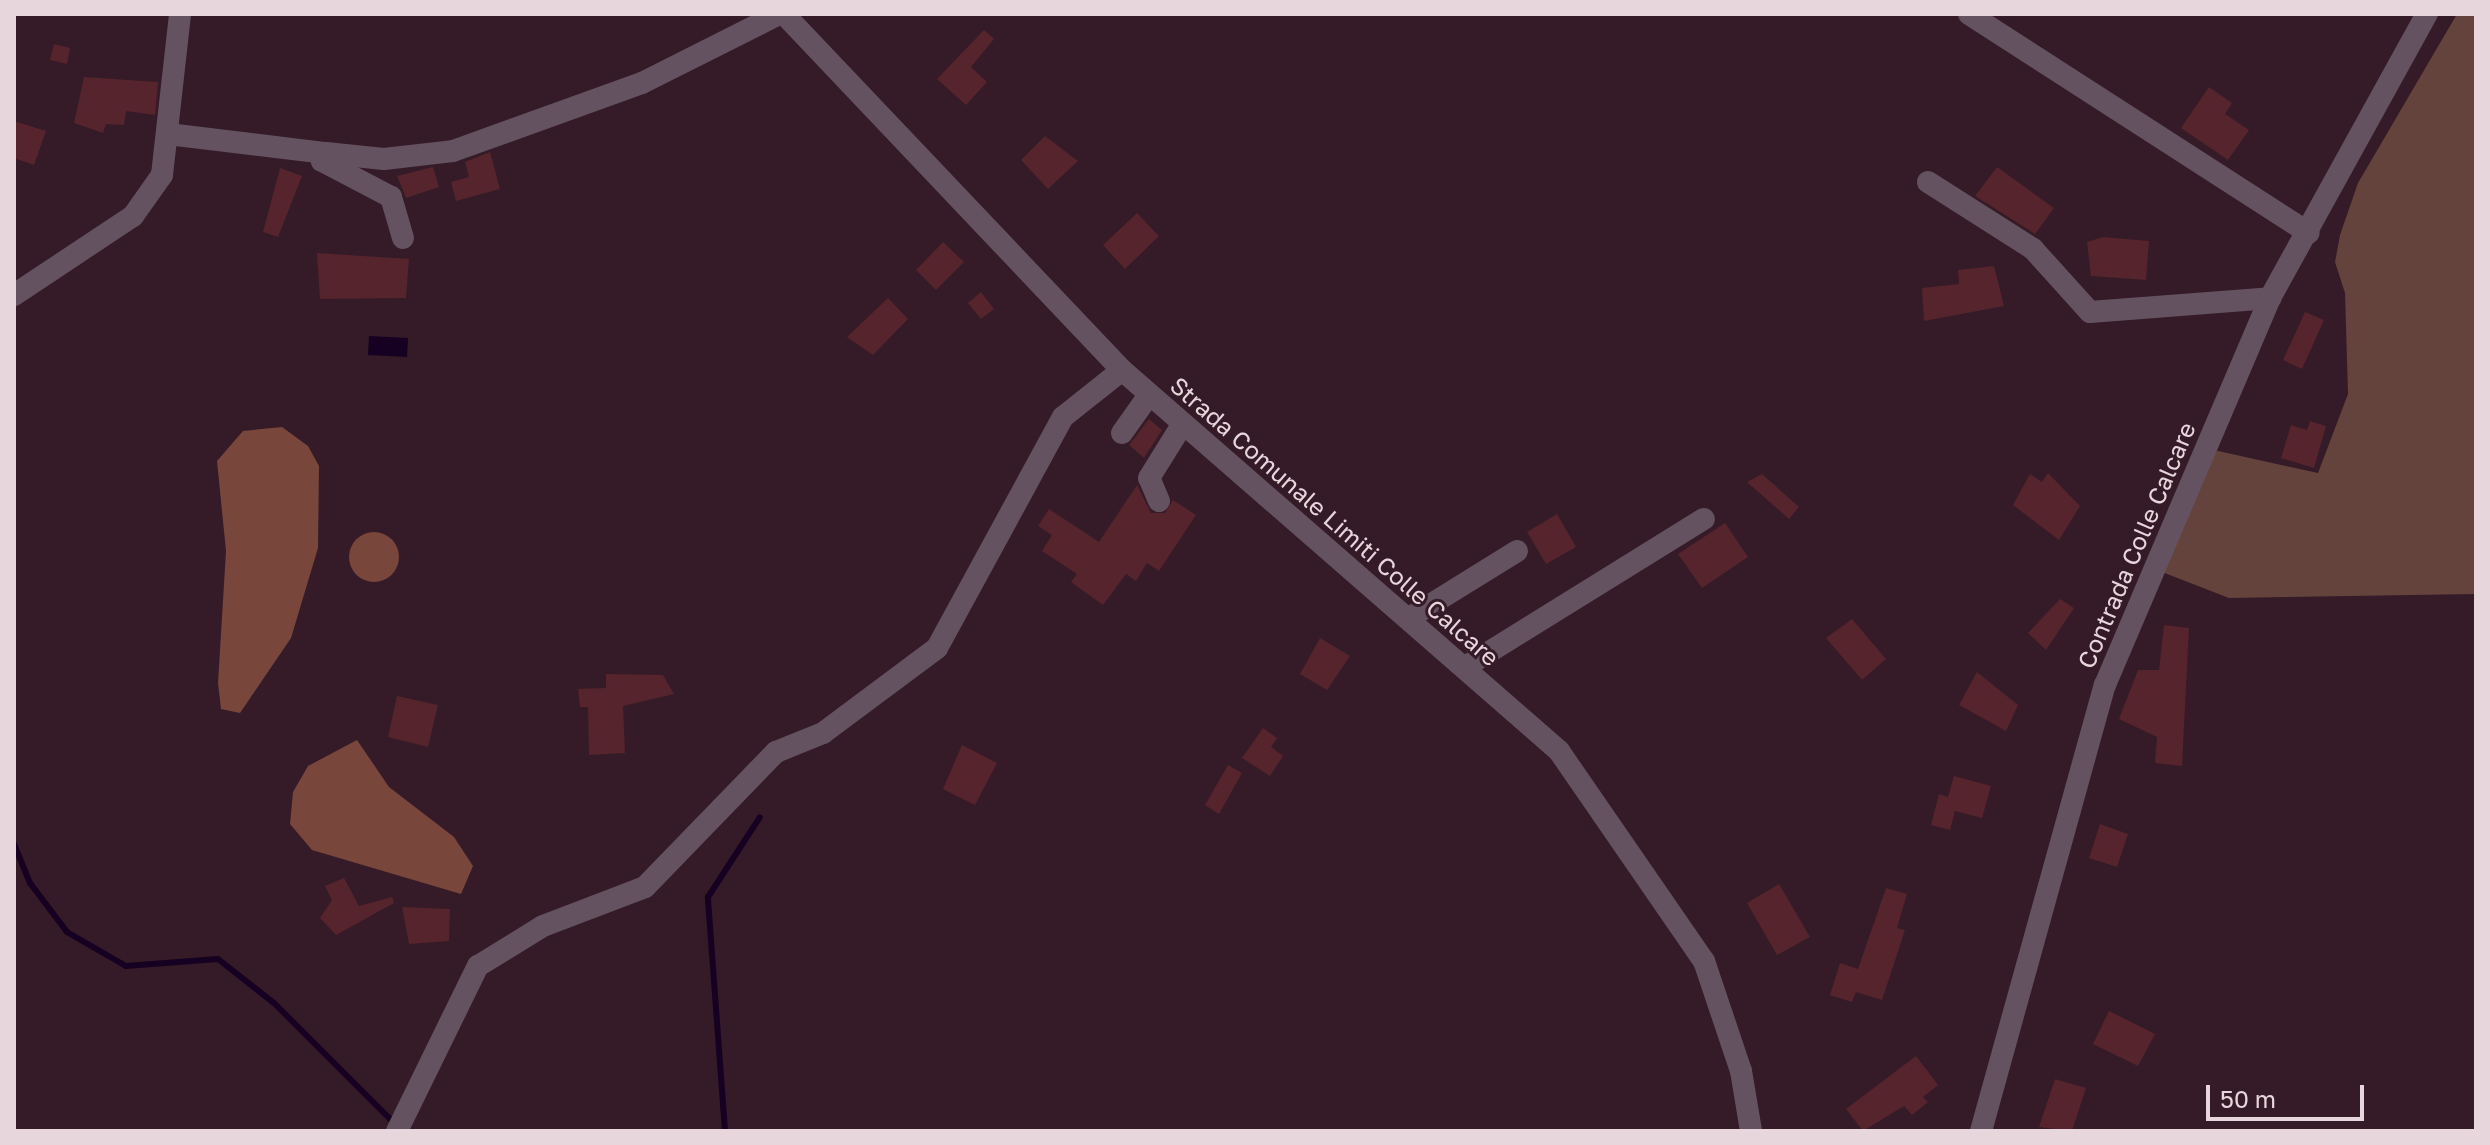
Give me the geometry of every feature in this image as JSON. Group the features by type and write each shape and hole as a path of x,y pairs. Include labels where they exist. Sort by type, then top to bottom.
{"street":[{"path":"14,295 133,216 162,175 180,14"},
{"path":"168,134 384,159 453,151 642,83 782,14"},
{"name":"Strada Comunale Limiti Colle Calcare","path":"782,14 1122,370 1559,751 1704,961 1741,1071 1751,1131"},
{"path":"1969,14 2309,233"},
{"name":"Contrada Colle Calcare","path":"1981,1131 2105,685 2270,298 2309,233 2427,14"},
{"path":"326,153 322,161 391,197 403,238"},
{"path":"1928,182 2033,249 2090,312 2270,298"},
{"path":"397,1131 408,1103 478,966 543,926 645,887 776,752 823,733 937,648 1063,417 1122,370"},
{"path":"1122,433 1149,395"},
{"path":"1159,501 1149,478 1182,425"},
{"path":"1465,667 1704,519"},
{"path":"1409,618 1517,551"}],"shaded area":[{"path":"2457,14 2476,14 2476,594 2229,598 2162,572 2209,449 2318,473 2348,394 2345,293 2335,262 2340,235 2358,183"},
{"path":"369,336 408,338 407,357 368,355"},
{"path":"282,427 308,446 319,466 318,548 291,638 240,713 221,709 218,683 226,551 217,461 243,431"},
{"path":"374,532 391,540 399,557 391,574 374,582 357,574 349,557 357,540"},
{"path":"357,740 389,787 454,837 473,866 461,894 312,850 290,824 293,792 308,766"}],"building":[{"path":"984,30 994,39 971,67 987,82 966,105 937,79"},
{"path":"54,44 70,48 67,64 50,60"},
{"path":"84,77 158,82 155,115 126,111 124,125 106,124 103,133 74,123"},
{"path":"2209,87 2232,103 2225,114 2249,130 2228,160 2181,128"},
{"path":"14,121 46,131 34,165 14,158"},
{"path":"1045,136 1078,161 1048,189 1021,160"},
{"path":"490,152 500,189 456,201 451,182 469,177 465,162"},
{"path":"433,167 439,187 406,198 397,176"},
{"path":"1997,167 2054,208 2035,234 1975,196"},
{"path":"280,168 302,176 278,237 263,232"},
{"path":"1137,213 1159,236 1125,269 1103,245"},
{"path":"2103,237 2149,241 2146,280 2091,276 2087,242"},
{"path":"943,242 964,262 936,290 916,270"},
{"path":"317,253 409,259 406,298 320,299"},
{"path":"1994,266 2004,306 1924,321 1922,288 1959,284 1958,270"},
{"path":"981,292 994,309 981,319 968,303"},
{"path":"888,298 908,319 873,355 847,337"},
{"path":"2305,312 2324,320 2302,369 2283,360"},
{"path":"1149,419 1162,430 1144,458 1129,445"},
{"path":"2310,421 2326,426 2314,468 2281,458 2291,425 2307,430"},
{"path":"2048,473 2080,506 2059,540 2013,505 2030,474 2042,482"},
{"path":"1762,474 1799,507 1789,519 1747,482"},
{"path":"1137,485 1151,513 1165,513 1173,500 1196,515 1159,571 1147,563 1136,581 1126,574 1103,605 1071,582 1077,574 1042,551 1052,535 1038,526 1049,509 1099,542"},
{"path":"1557,514 1576,547 1546,564 1527,532"},
{"path":"1725,523 1748,557 1702,588 1678,554"},
{"path":"2060,599 2074,608 2046,650 2028,633"},
{"path":"1852,619 1886,659 1862,680 1826,638"},
{"path":"2164,625 2189,628 2182,766 2155,763 2157,737 2119,719 2138,670 2159,670"},
{"path":"1320,638 1350,656 1327,690 1300,674"},
{"path":"1977,672 2018,705 2006,731 1959,705"},
{"path":"606,674 663,675 674,694 623,706 625,753 589,755 588,707 580,707 578,689 606,688"},
{"path":"397,696 438,705 428,747 388,737"},
{"path":"1263,728 1277,738 1271,747 1283,756 1270,776 1242,758"},
{"path":"962,745 997,763 975,805 943,789"},
{"path":"1228,765 1242,773 1219,814 1205,805"},
{"path":"1954,776 1991,786 1982,818 1955,811 1950,830 1931,825 1939,794 1948,797"},
{"path":"2100,824 2128,834 2117,867 2089,858"},
{"path":"344,878 359,906 392,897 394,903 336,935 320,918 332,900 325,886"},
{"path":"1779,884 1810,937 1777,955 1747,903"},
{"path":"1886,888 1907,894 1897,928 1905,930 1882,1000 1856,992 1852,1002 1830,995 1840,963 1858,969"},
{"path":"402,907 450,909 449,941 409,944"},
{"path":"2109,1011 2155,1034 2138,1066 2093,1044"},
{"path":"1916,1056 1938,1085 1923,1097 1928,1102 1912,1115 1904,1106 1863,1131 1846,1109"},
{"path":"2055,1079 2086,1088 2072,1131 2039,1127"}],"waterway":[{"path":"725,1131 708,897 760,817"},
{"path":"14,844 30,883 67,932 126,966 218,959 274,1003 394,1123"}]}
